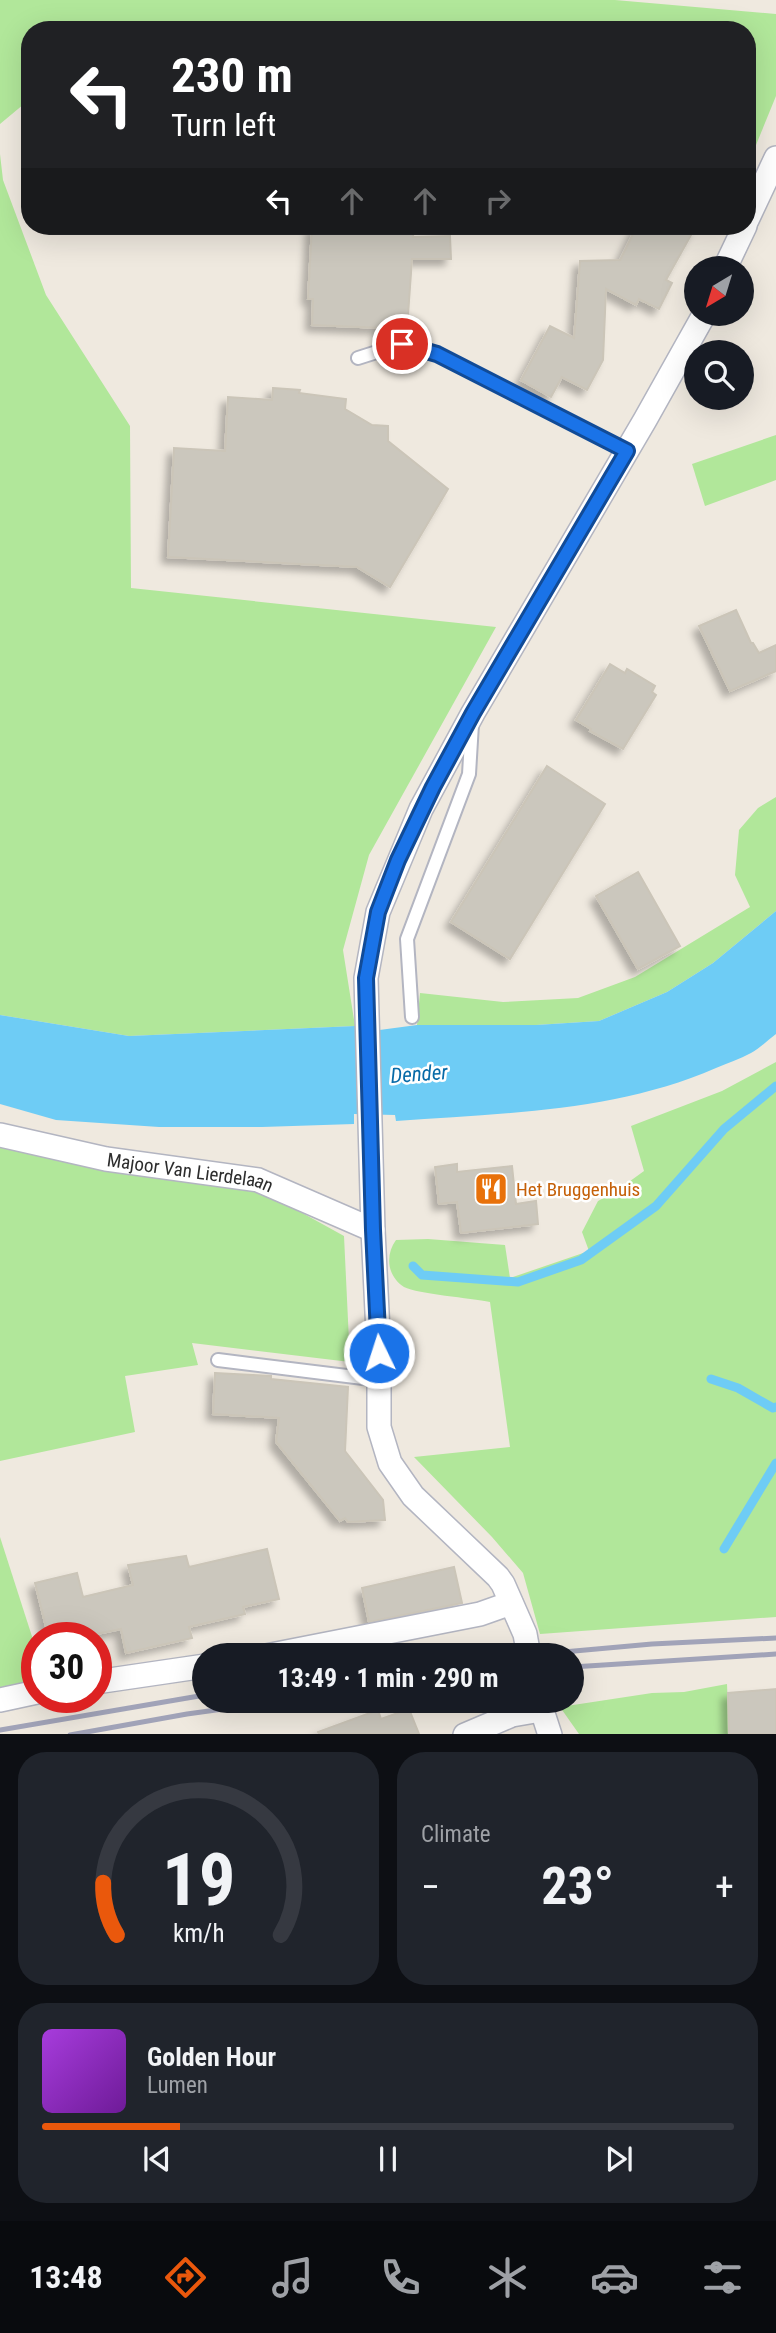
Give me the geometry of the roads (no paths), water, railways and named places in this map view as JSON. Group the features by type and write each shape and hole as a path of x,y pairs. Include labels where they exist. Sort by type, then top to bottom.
{"street":[{"path":"756,201 776,158"},
{"path":"731,256 741,235"},
{"path":"527,1643 498,1577 414,1496 390,1463 379,1427 366,978 378,912 421,809 473,713 698,326"},
{"name":"Majoor Van Lierdelaan","path":"0,1135 106,1159 258,1180 373,1230"},
{"path":"333,1643 480,1614 511,1602"},
{"path":"112,1680 192,1668"},
{"path":"0,1700 21,1695"},
{"path":"465,1734 518,1713"},
{"path":"542,1713 550,1734"}],"lane":[{"path":"358,358 402,344 437,354 627,451"},
{"path":"412,1017 407,939 469,774 473,713"},
{"path":"218,1360 379,1380"}],"water":[{"name":"Dender","path":"776,911 776,1034 758,1049 742,1057 678,1083 639,1094 518,1112 396,1121 395,1115 354,1114 354,1124 262,1127 159,1127 56,1120 0,1104 0,1015 129,1036 355,1026 357,1033 417,1025 536,1025 599,1021 667,992 713,963"}],"waterway":[{"path":"413,1266 422,1275 518,1282 581,1260 656,1206 724,1129 776,1086"},
{"path":"711,1379 738,1388 773,1408 776,1407"},
{"path":"724,1549 776,1463"}],"railway":[{"path":"584,1650 776,1638"},
{"path":"584,1666 776,1654"},
{"path":"0,1730 192,1697"},
{"path":"76,1734 194,1713"}],"place":[{"name":"Het Bruggenhuis","path":"491,1189"}]}
